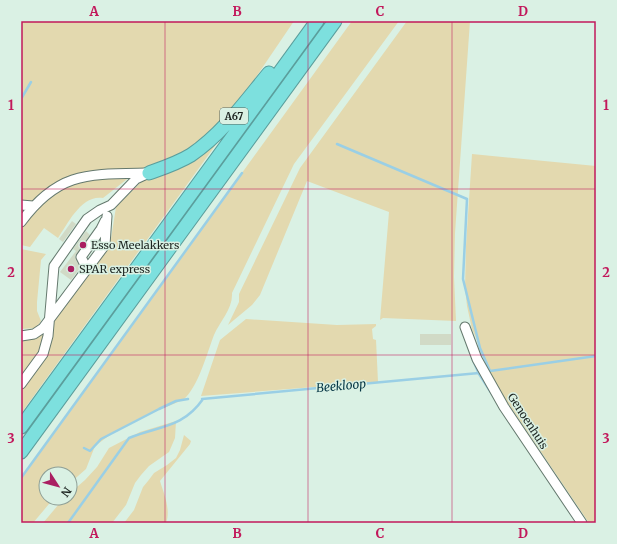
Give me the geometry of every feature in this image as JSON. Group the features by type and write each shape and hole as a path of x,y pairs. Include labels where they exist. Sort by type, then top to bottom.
{"highway":[{"name":"A67","path":"21,428 317,21"},
{"name":"A67","path":"21,452 335,21"},
{"name":"A67","path":"149,173 171,165 190,155 216,136 270,72 303,40"}],"street":[{"name":"A67","path":"21,384 43,354 48,336 54,266 87,219 100,210 111,205 136,179 149,173"},
{"name":"A67","path":"21,222 33,206 48,192 79,177 149,173"},
{"path":"21,205 33,206"},
{"name":"A67","path":"21,336 31,336 38,333 48,322 105,245 107,216 111,205"},
{"name":"Genoenhuis","path":"465,327 477,359 504,407 582,523"}],"shaded area":[{"path":"21,21 294,21 227,120 189,153 146,168 95,172 63,180 47,189 33,201 21,200"},
{"path":"352,21 399,21 294,164 232,293 232,299 228,310 214,335 198,379 188,394 183,400 144,416 114,432 95,446 86,469 78,476 78,466 38,466 38,506 47,506 33,523 21,523 21,478"},
{"path":"407,21 470,21 455,233 454,277 456,321 383,318 380,320 389,212 307,181 260,295 252,305 228,325 239,302 239,294 300,168"},
{"path":"228,128 21,414 21,390 46,356 52,324 57,313 111,239 116,207 140,183"},
{"path":"472,154 596,166 596,523 589,523 504,397 495,382 472,329 465,288"},
{"path":"131,176 103,198 89,200 82,205 76,211 58,238 44,228 30,247 21,245 21,227 35,208 50,194 80,180"},
{"path":"21,249 46,254 41,260 37,311 41,321 36,328 21,329"},
{"path":"246,319 337,325 376,324 376,326 372,329 373,339 376,340 378,382 201,396 220,340"},
{"path":"45,332 43,347 21,379 21,340 32,339"},
{"path":"176,421 175,438 169,452 149,466 141,475 135,483 126,505 112,523 43,523 57,506 78,506 78,486 97,467 109,448 140,432"},
{"path":"184,435 191,441 190,444 160,481 168,513 166,523 124,523 134,510 143,487 154,473 176,458"}],"building":[{"path":"72,221 76,224 63,242 59,239"},
{"path":"86,231 90,235 75,256 80,268 71,280 60,272 76,251 73,249"},
{"path":"420,334 451,334 451,345 420,345"}],"waterway":[{"path":"21,99 31,82"},
{"path":"337,144 467,199 463,279 480,348 490,371 596,356"},
{"path":"21,478 242,173"},
{"path":"473,360 479,374 492,394"},
{"name":"Beekloop","path":"202,399 479,373"},
{"name":"Beekloop","path":"84,448 90,451 101,439 176,401 188,399"},
{"path":"68,523 129,438 179,421 195,409 203,399"}],"place":[{"name":"Esso Meelakkers","path":"83,245"},
{"name":"SPAR express","path":"71,269"}]}
